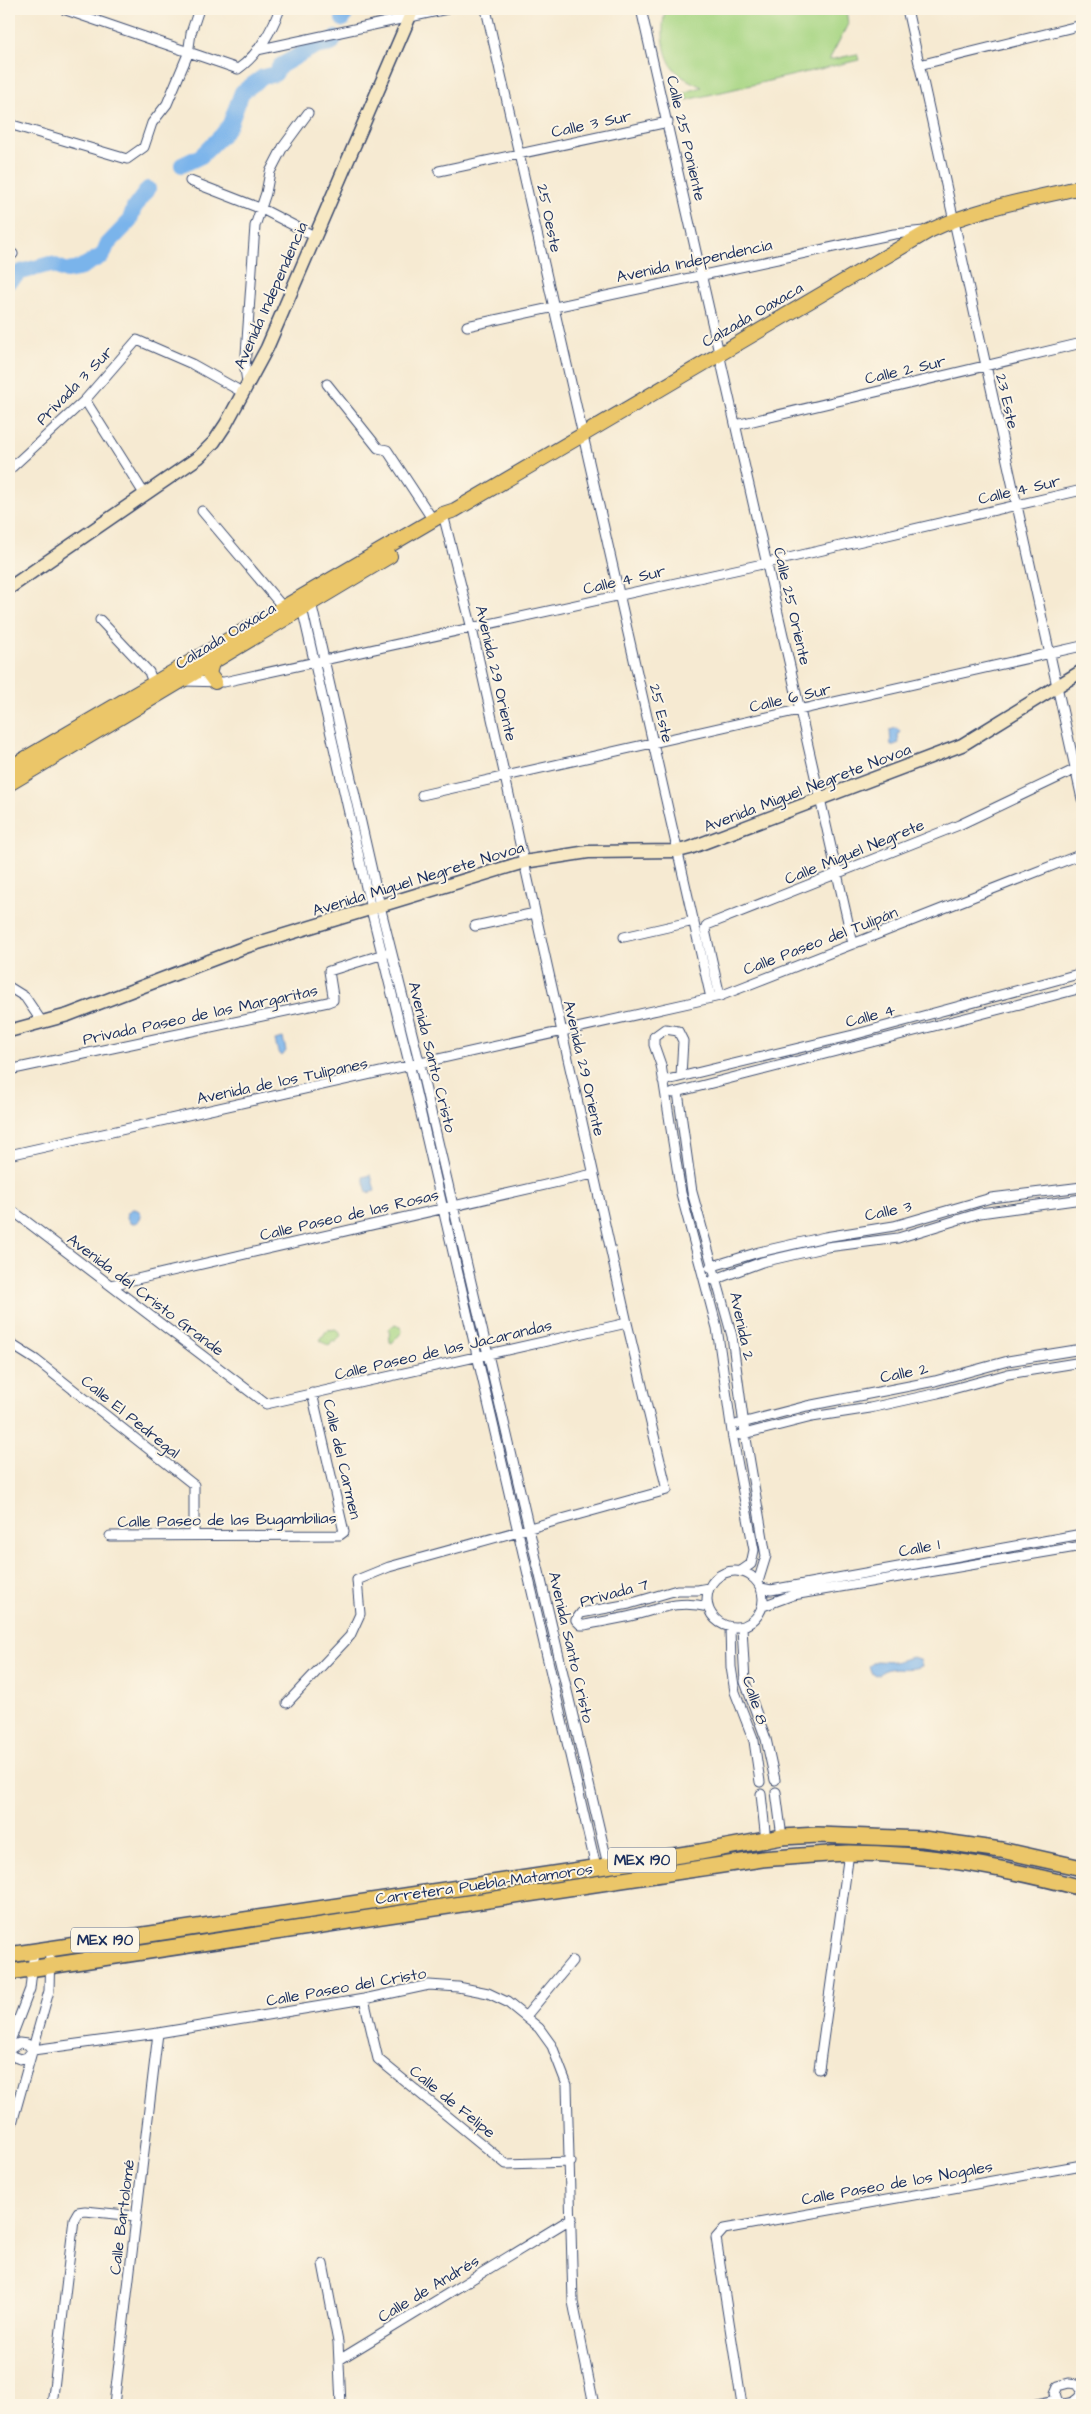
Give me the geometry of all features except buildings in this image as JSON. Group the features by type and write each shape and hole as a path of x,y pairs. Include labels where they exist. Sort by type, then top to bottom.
{"highway":[{"name":"Carretera Puebla-Matamoros","path":"9,1955 602,1866 782,1837 818,1835 934,1840 1001,1850 1082,1868"},
{"name":"Carretera Puebla-Matamoros","path":"9,1972 762,1859 849,1854 958,1861 1015,1871 1082,1888"}],"main road":[{"name":"Avenida Independencia","path":"9,588 199,457 214,442 267,348 411,13"},
{"name":"Calzada Oaxaca","path":"9,768 179,676 282,606 444,517 929,231 952,220 990,208 1082,187"},
{"name":"Calzada Oaxaca","path":"179,676 212,664 444,517"},
{"path":"212,664 209,674 215,682"},
{"name":"Avenida Miguel Negrete Novoa","path":"9,1031 68,1015 248,946 524,862 588,852 678,851 962,745 1082,671"},
{"name":"Calzada Oaxaca","path":"9,784 155,689"}],"street":[{"path":"63,9 238,70 271,32 280,9"},
{"path":"9,124 127,159 144,147 152,123 167,104 188,54 191,33 199,9"},
{"path":"257,50 411,13 447,9"},
{"name":"25 Oeste","path":"486,9 583,435"},
{"name":"Calle 25 Poniente","path":"641,9 702,274"},
{"name":"23 Este","path":"907,9 952,220 1082,799"},
{"path":"919,65 1082,25"},
{"path":"245,387 255,226 262,209 270,172 283,147 308,113"},
{"name":"Calle 3 Sur","path":"520,153 668,122"},
{"path":"439,171 520,153"},
{"path":"190,181 262,209 314,236"},
{"name":"Avenida Independencia","path":"467,326 894,234 929,231"},
{"name":"Calle 25 Oriente","path":"702,274 854,944"},
{"name":"Privada 3 Sur","path":"9,470 85,400 137,340 245,387"},
{"name":"Calle 2 Sur","path":"736,425 1082,343"},
{"name":"Avenida 29 Oriente","path":"327,384 378,448 387,450 444,517 472,629 627,1323 667,1490 529,1530"},
{"path":"85,400 145,495"},
{"name":"25 Este","path":"583,435 694,921 716,997"},
{"name":"Calle 4 Sur","path":"179,676 224,682 767,563 1082,490"},
{"path":"202,511 282,606"},
{"name":"Avenida Santo Cristo","path":"307,605 338,744 357,848 392,952 420,1065 589,1783 602,1866"},
{"path":"100,620 149,672 155,689"},
{"name":"Calle 6 Sur","path":"422,795 1082,646"},
{"name":"Avenida Santo Cristo","path":"338,744 367,845 381,954 410,1067 578,1785 602,1866"},
{"name":"Calle Miguel Negrete","path":"716,997 705,930 707,925 959,825 1076,769"},
{"path":"357,848 367,845"},
{"name":"Calle Paseo del Tulipán","path":"562,1032 716,997 1082,854"},
{"path":"475,926 535,913"},
{"path":"624,937 694,921"},
{"name":"Privada Paseo de las Margaritas","path":"9,1070 328,1002 333,1000 330,971 392,952"},
{"name":"Calle 4","path":"663,1081 853,1035 1082,973"},
{"path":"9,986 25,997 42,1022"},
{"name":"Calle 4","path":"678,1092 1082,988"},
{"path":"968,1004 971,1017"},
{"name":"Avenida 2","path":"681,1076 683,1041 678,1031 665,1028 654,1037 654,1045 663,1081 681,1193 717,1328 733,1439 754,1550 751,1564 741,1571"},
{"name":"Avenida de los Tulipanes","path":"9,1155 562,1032"},
{"path":"665,1095 678,1092"},
{"name":"Avenida 2","path":"678,1092 692,1192 732,1336 744,1433 766,1556 759,1585"},
{"name":"Calle Paseo de las Rosas","path":"111,1286 453,1205 594,1174"},
{"name":"Calle 3","path":"702,1270 759,1252 825,1237 894,1226 991,1198 1082,1186"},
{"name":"Calle 3","path":"706,1282 762,1262 827,1247 898,1238 980,1213 1082,1199"},
{"name":"Avenida del Cristo Grande","path":"9,1208 266,1404"},
{"path":"923,1218 928,1228"},
{"name":"Calle Paseo de las Jacarandas","path":"266,1404 627,1323"},
{"name":"Calle El Pedregal","path":"9,1343 36,1360 194,1485 194,1536"},
{"name":"Calle 2","path":"731,1426 807,1406 935,1382 1008,1361 1082,1350"},
{"name":"Calle 2","path":"733,1439 744,1433 812,1417 938,1393 1008,1374 1082,1362"},
{"path":"935,1382 938,1393"},
{"name":"Calle del Carmen","path":"312,1393 344,1532"},
{"path":"516,1520 526,1518"},
{"path":"287,1703 350,1636 360,1614 358,1580 389,1567 529,1530"},
{"name":"Calle Paseo de las Bugambilias","path":"110,1536 340,1535 344,1532"},
{"name":"Calle 1","path":"759,1585 771,1590 1082,1534"},
{"name":"Calle 1","path":"763,1606 793,1595 1082,1546"},
{"path":"959,1555 962,1567"},
{"path":"741,1571 750,1575 759,1585 763,1606 757,1618 742,1627 730,1627 719,1623 712,1616 706,1597 709,1588 722,1574 741,1571"},
{"name":"Privada 7","path":"708,1607 693,1603 670,1604 638,1614 585,1625 581,1625 576,1620 581,1613 629,1604 676,1590 709,1588"},
{"name":"Calle 8","path":"730,1627 731,1668 735,1692 754,1741 760,1782"},
{"name":"Calle 8","path":"742,1627 745,1682 766,1739 775,1780"},
{"path":"578,1785 589,1783"},
{"path":"776,1792 782,1837"},
{"path":"761,1794 766,1840"},
{"path":"818,2069 849,1854"},
{"path":"9,2134 49,1991 50,1949"},
{"path":"9,2044 30,1989 34,1968 34,1951"},
{"path":"526,2016 572,1961"},
{"name":"Calle Paseo del Cristo","path":"9,2054 20,2060 27,2057 33,2050 158,2033 364,1999 430,1985 458,1987 488,1993 507,2002 526,2016 552,2046 567,2085 571,2162 573,2302 594,2405"},
{"name":"Calle de Felipe","path":"364,1999 378,2059 506,2164 571,2162"},
{"name":"Calle Bartolomé","path":"114,2405 158,2033"},
{"name":"Calle Paseo del Cristo","path":"9,2050 19,2042 27,2044 33,2050"},
{"name":"Calle Paseo de los Nogales","path":"742,2405 716,2238 718,2232 743,2225 1082,2165"},
{"path":"52,2405 74,2219 78,2212 86,2211 136,2216"},
{"name":"Calle de Andrés","path":"339,2360 572,2218"},
{"path":"323,2264 338,2342 341,2405"},
{"path":"1069,2383 1077,2384 1082,2392 1079,2399 1070,2403 1061,2404 1057,2400 1055,2393 1058,2386 1069,2383"},
{"path":"1032,2405 1057,2400"}],"green space":[{"path":"666,9 846,9 848,24 829,60 857,54 859,60 687,100 685,92 702,87 680,75 669,60 663,33"},
{"path":"395,1324 401,1326 402,1332 392,1343 390,1342 389,1329"},
{"path":"337,1329 341,1335 335,1343 333,1341 329,1346 320,1340 327,1330"}],"water":[{"path":"896,728 900,731 898,735 899,743 891,746 890,730"},
{"path":"283,1038 286,1051 282,1056 278,1052 275,1040"},
{"path":"371,1175 375,1191 367,1193 363,1177"},
{"path":"134,1209 139,1211 141,1216 139,1221 134,1223 129,1221 127,1216 129,1211"},
{"path":"912,1657 920,1659 922,1666 909,1669 894,1668 876,1675 871,1673 869,1666 876,1661 894,1662"}],"waterway":[{"path":"343,19 347,9"},
{"path":"182,165 201,156 222,135 230,124 242,92 263,77 275,74 280,66 314,47 331,44 335,38"},
{"path":"9,281 21,272 50,264 67,271 78,269 103,255 107,245 129,222 134,208 148,189"}]}
